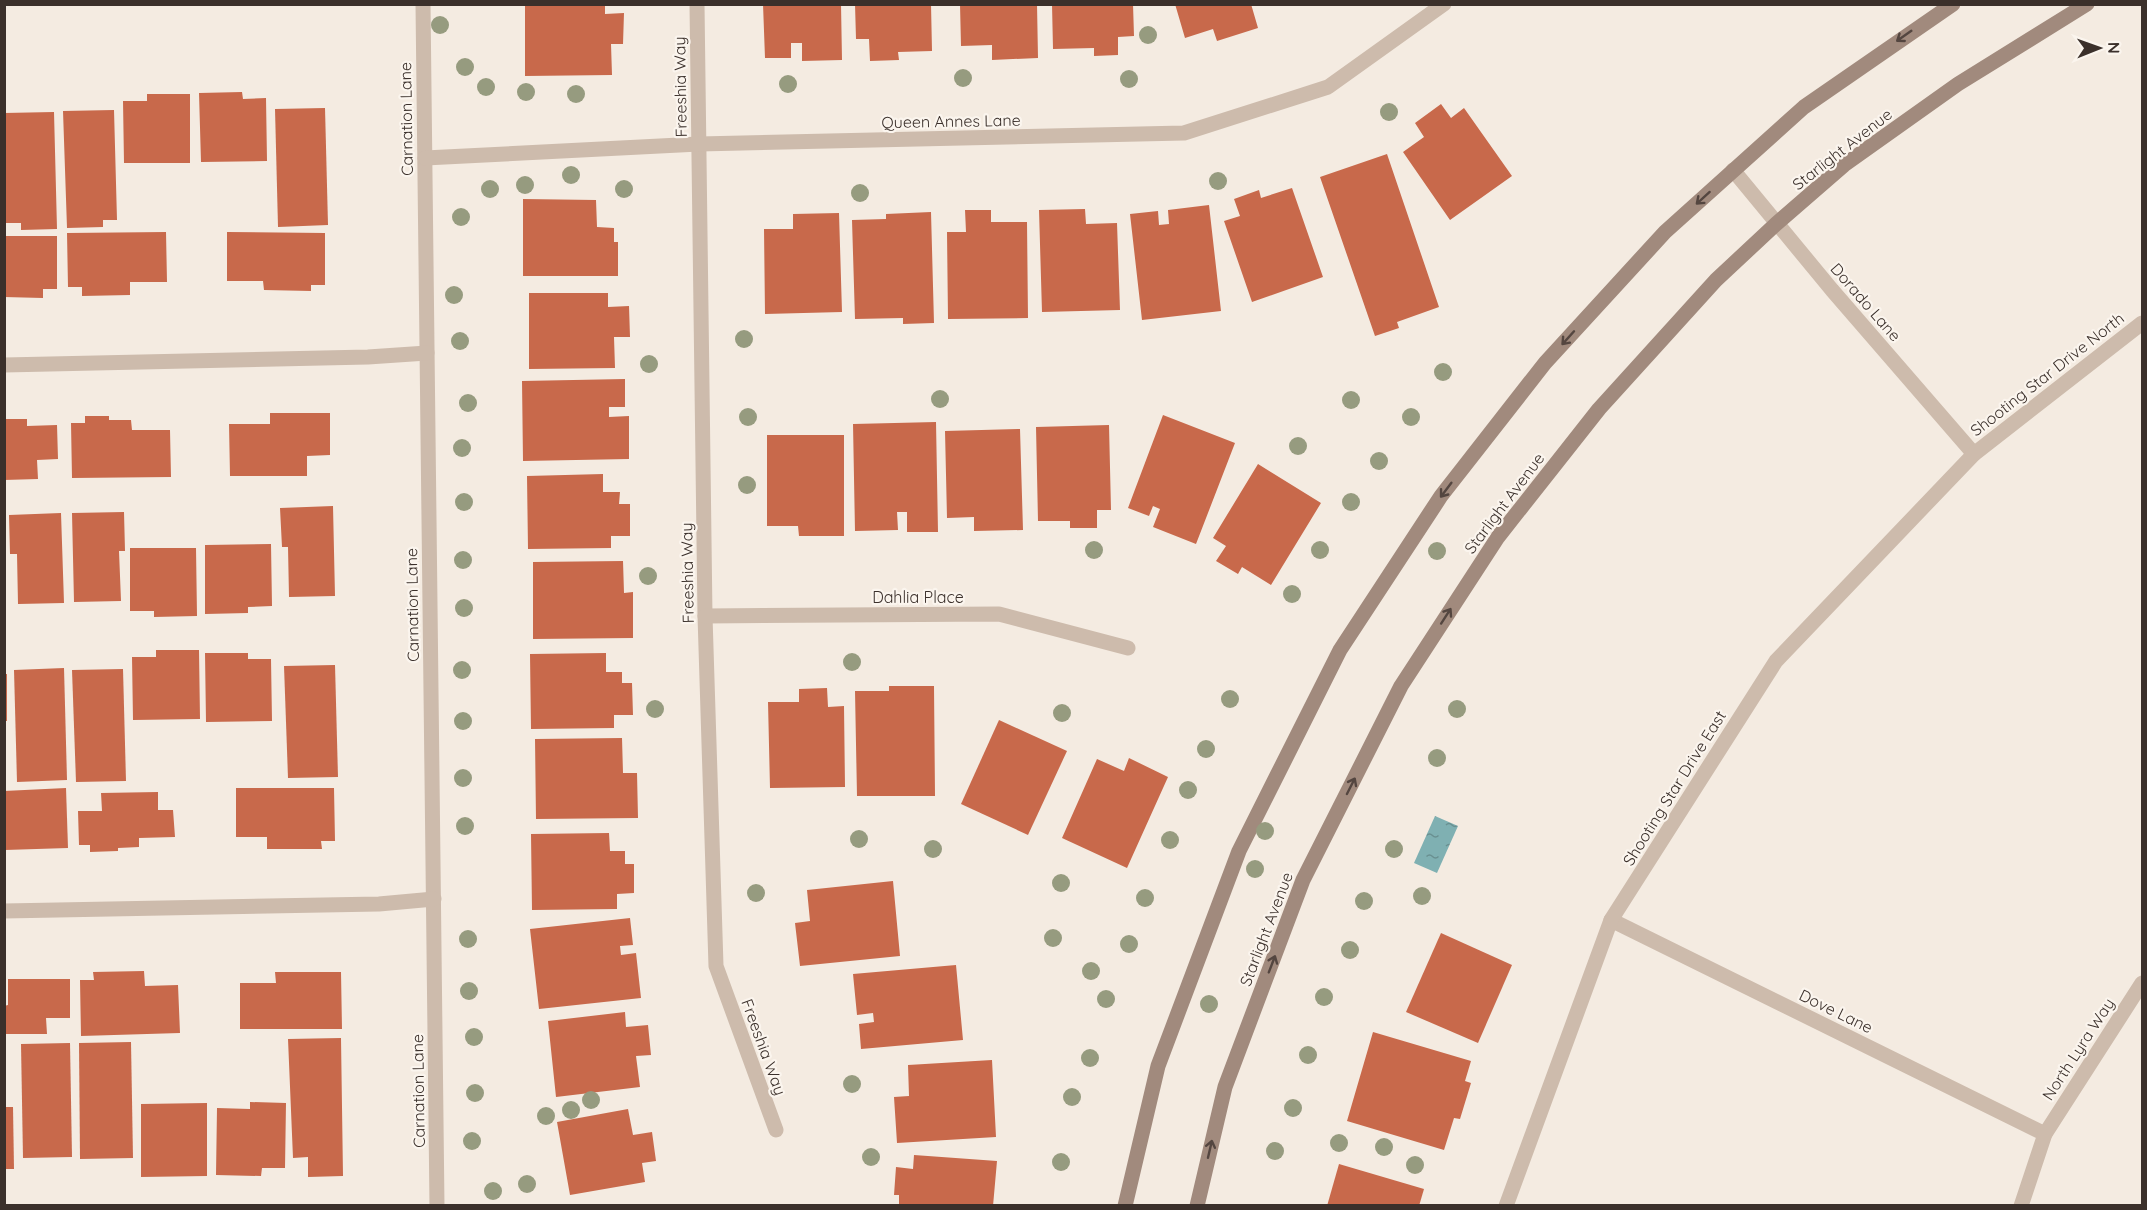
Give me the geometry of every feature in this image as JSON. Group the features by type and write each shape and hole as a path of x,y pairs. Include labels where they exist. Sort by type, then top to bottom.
{"street":[{"name":"Carnation Lane","path":"423,4 437,1206"},
{"name":"Freeshia Way","path":"697,4 705,616 716,966 776,1130"},
{"name":"Queen Annes Lane","path":"425,158 699,144 1185,134 1328,87 1444,4"},
{"path":"1125,1206 1158,1066 1239,851 1340,650 1442,496 1545,363 1665,232 1803,107 1953,4"},
{"name":"Starlight Avenue","path":"1197,1206 1225,1087 1303,880 1401,686 1498,537 1599,409 1716,280 1776,224 1844,165 1958,84 2087,4"},
{"name":"Dorado Lane","path":"1733,170 1776,224 1974,454"},
{"name":"Shooting Star Drive North","path":"1974,454 2142,323"},
{"path":"4,365 369,357 427,353"},
{"name":"Shooting Star Drive East","path":"1506,1206 1611,920 1776,661 1974,454"},
{"name":"Dahlia Place","path":"705,616 999,614 1128,648"},
{"path":"4,911 379,904 434,899"},
{"name":"Dove Lane","path":"1611,920 2045,1134"},
{"name":"North Lyra Way","path":"2021,1206 2045,1134 2142,983"}],"water":[{"path":"1435,816 1458,826 1437,873 1414,863"}],"building":[{"path":"525,4 605,4 605,14 624,13 623,44 611,44 612,75 525,76"},
{"path":"763,4 841,4 842,60 802,61 802,43 791,43 791,58 765,58"},
{"path":"855,4 931,4 932,51 898,52 899,60 870,61 869,39 856,39"},
{"path":"960,4 1037,4 1038,58 992,60 992,45 961,46"},
{"path":"1052,4 1133,4 1134,36 1118,37 1118,55 1094,56 1094,48 1053,49"},
{"path":"1175,4 1251,4 1258,28 1217,41 1213,29 1185,38"},
{"path":"242,92 243,99 266,98 267,161 201,162 199,93"},
{"path":"147,94 190,94 190,163 124,163 123,101 147,101"},
{"path":"1441,104 1451,118 1464,108 1512,176 1450,220 1403,152 1424,137 1415,123"},
{"path":"325,108 328,225 278,227 275,109"},
{"path":"114,110 117,220 103,220 103,227 67,228 63,111"},
{"path":"54,112 57,229 21,230 21,223 6,223 4,113"},
{"path":"1387,154 1439,307 1397,322 1399,328 1375,336 1320,177"},
{"path":"1292,188 1323,277 1252,302 1224,221 1240,216 1234,199 1259,190 1261,198"},
{"path":"523,199 596,200 597,227 614,228 614,242 618,242 618,276 523,276"},
{"path":"1209,205 1221,311 1142,320 1130,214 1158,211 1159,225 1169,224 1168,210"},
{"path":"1085,209 1086,224 1117,223 1120,310 1042,312 1039,210"},
{"path":"965,210 991,210 991,222 1027,222 1028,318 948,319 947,232 966,232"},
{"path":"931,212 934,323 903,324 903,318 855,319 852,220 886,219 886,214"},
{"path":"839,213 842,312 765,314 764,229 793,229 793,214"},
{"path":"166,232 167,282 130,282 130,295 82,296 82,287 68,287 67,233"},
{"path":"227,232 325,233 325,285 311,285 311,291 264,290 263,281 227,281"},
{"path":"4,236 57,236 57,289 43,289 43,298 4,297"},
{"path":"529,293 608,293 608,307 629,306 630,337 614,337 615,368 529,369"},
{"path":"625,379 625,407 609,407 609,417 629,416 629,459 523,461 522,381"},
{"path":"270,413 330,413 330,455 307,456 307,476 230,476 229,424 270,424"},
{"path":"1163,415 1235,443 1196,544 1153,527 1160,509 1153,506 1149,516 1128,508"},
{"path":"85,416 109,416 109,420 131,420 132,430 170,430 171,477 72,478 71,423 85,423"},
{"path":"4,419 27,419 27,426 57,425 58,459 37,460 38,479 4,480"},
{"path":"936,422 938,532 907,532 907,512 897,512 898,530 855,531 853,424"},
{"path":"1109,425 1111,510 1097,510 1097,528 1070,528 1070,521 1038,521 1036,427"},
{"path":"1020,429 1023,530 974,531 974,517 947,518 945,431"},
{"path":"767,435 844,435 844,536 799,536 798,526 767,526"},
{"path":"1258,464 1321,503 1271,585 1242,567 1238,574 1216,561 1226,546 1213,538"},
{"path":"603,474 603,492 620,492 619,504 630,504 630,536 611,536 611,548 528,549 527,476"},
{"path":"333,506 335,596 289,597 288,547 282,547 280,508"},
{"path":"124,512 125,551 119,551 121,601 74,602 72,513"},
{"path":"61,513 64,603 18,604 17,554 10,554 9,515"},
{"path":"271,544 272,606 248,607 248,613 205,614 205,545"},
{"path":"130,548 196,548 197,616 154,617 154,611 130,611"},
{"path":"623,561 624,593 633,592 633,638 533,639 533,562"},
{"path":"156,650 199,650 200,719 133,720 132,657 156,657"},
{"path":"205,653 248,653 248,659 271,659 272,721 206,722"},
{"path":"606,653 606,672 622,672 622,683 632,683 633,715 614,715 614,728 531,729 530,654"},
{"path":"335,665 338,777 288,778 284,666"},
{"path":"64,668 67,780 17,782 14,670"},
{"path":"123,669 126,781 76,782 72,670"},
{"path":"4,674 7,674 7,721 4,721"},
{"path":"889,686 934,686 935,796 857,796 855,691 889,691"},
{"path":"827,688 828,707 844,706 845,787 770,788 768,702 799,702 799,689"},
{"path":"999,720 1067,751 1028,835 961,804"},
{"path":"622,738 623,773 637,773 638,818 536,819 535,739"},
{"path":"1129,758 1168,777 1127,868 1062,838 1097,759 1124,771"},
{"path":"66,788 68,848 5,850 4,791"},
{"path":"236,788 334,788 335,841 321,841 322,849 267,849 267,837 236,837"},
{"path":"158,792 158,810 173,810 175,837 139,838 139,847 118,848 118,851 90,852 90,845 79,845 78,811 102,811 101,793"},
{"path":"609,833 610,851 625,851 625,864 634,864 634,893 617,894 617,909 532,910 531,834"},
{"path":"893,881 900,956 800,966 795,923 810,921 807,890"},
{"path":"630,918 633,945 620,946 621,955 636,953 641,998 539,1009 530,929"},
{"path":"1441,933 1512,965 1478,1043 1406,1012"},
{"path":"956,965 963,1040 861,1049 859,1024 874,1022 873,1013 857,1015 853,974"},
{"path":"144,971 145,986 178,985 180,1033 81,1036 80,980 94,980 93,972"},
{"path":"275,972 341,972 342,1029 240,1029 240,983 276,983"},
{"path":"8,979 70,979 70,1018 46,1018 47,1034 4,1034 4,1006 8,1005"},
{"path":"625,1012 626,1027 648,1025 651,1055 636,1056 640,1087 556,1097 548,1021"},
{"path":"1373,1032 1471,1061 1465,1081 1471,1083 1460,1119 1454,1118 1444,1150 1347,1121"},
{"path":"341,1038 343,1176 308,1177 308,1157 293,1158 288,1039"},
{"path":"131,1042 133,1158 80,1159 79,1043"},
{"path":"70,1043 72,1157 23,1158 21,1044"},
{"path":"992,1060 996,1137 897,1143 894,1097 909,1096 908,1065"},
{"path":"250,1102 286,1103 285,1168 262,1168 261,1176 216,1175 217,1108 250,1109"},
{"path":"207,1103 207,1176 141,1177 141,1104"},
{"path":"4,1107 13,1107 14,1169 4,1169"},
{"path":"628,1109 633,1135 652,1132 656,1161 642,1163 645,1182 570,1195 557,1122"},
{"path":"914,1155 997,1161 993,1206 899,1206 899,1195 894,1195 896,1167 913,1169"},
{"path":"1339,1164 1424,1189 1419,1206 1327,1206"}]}
